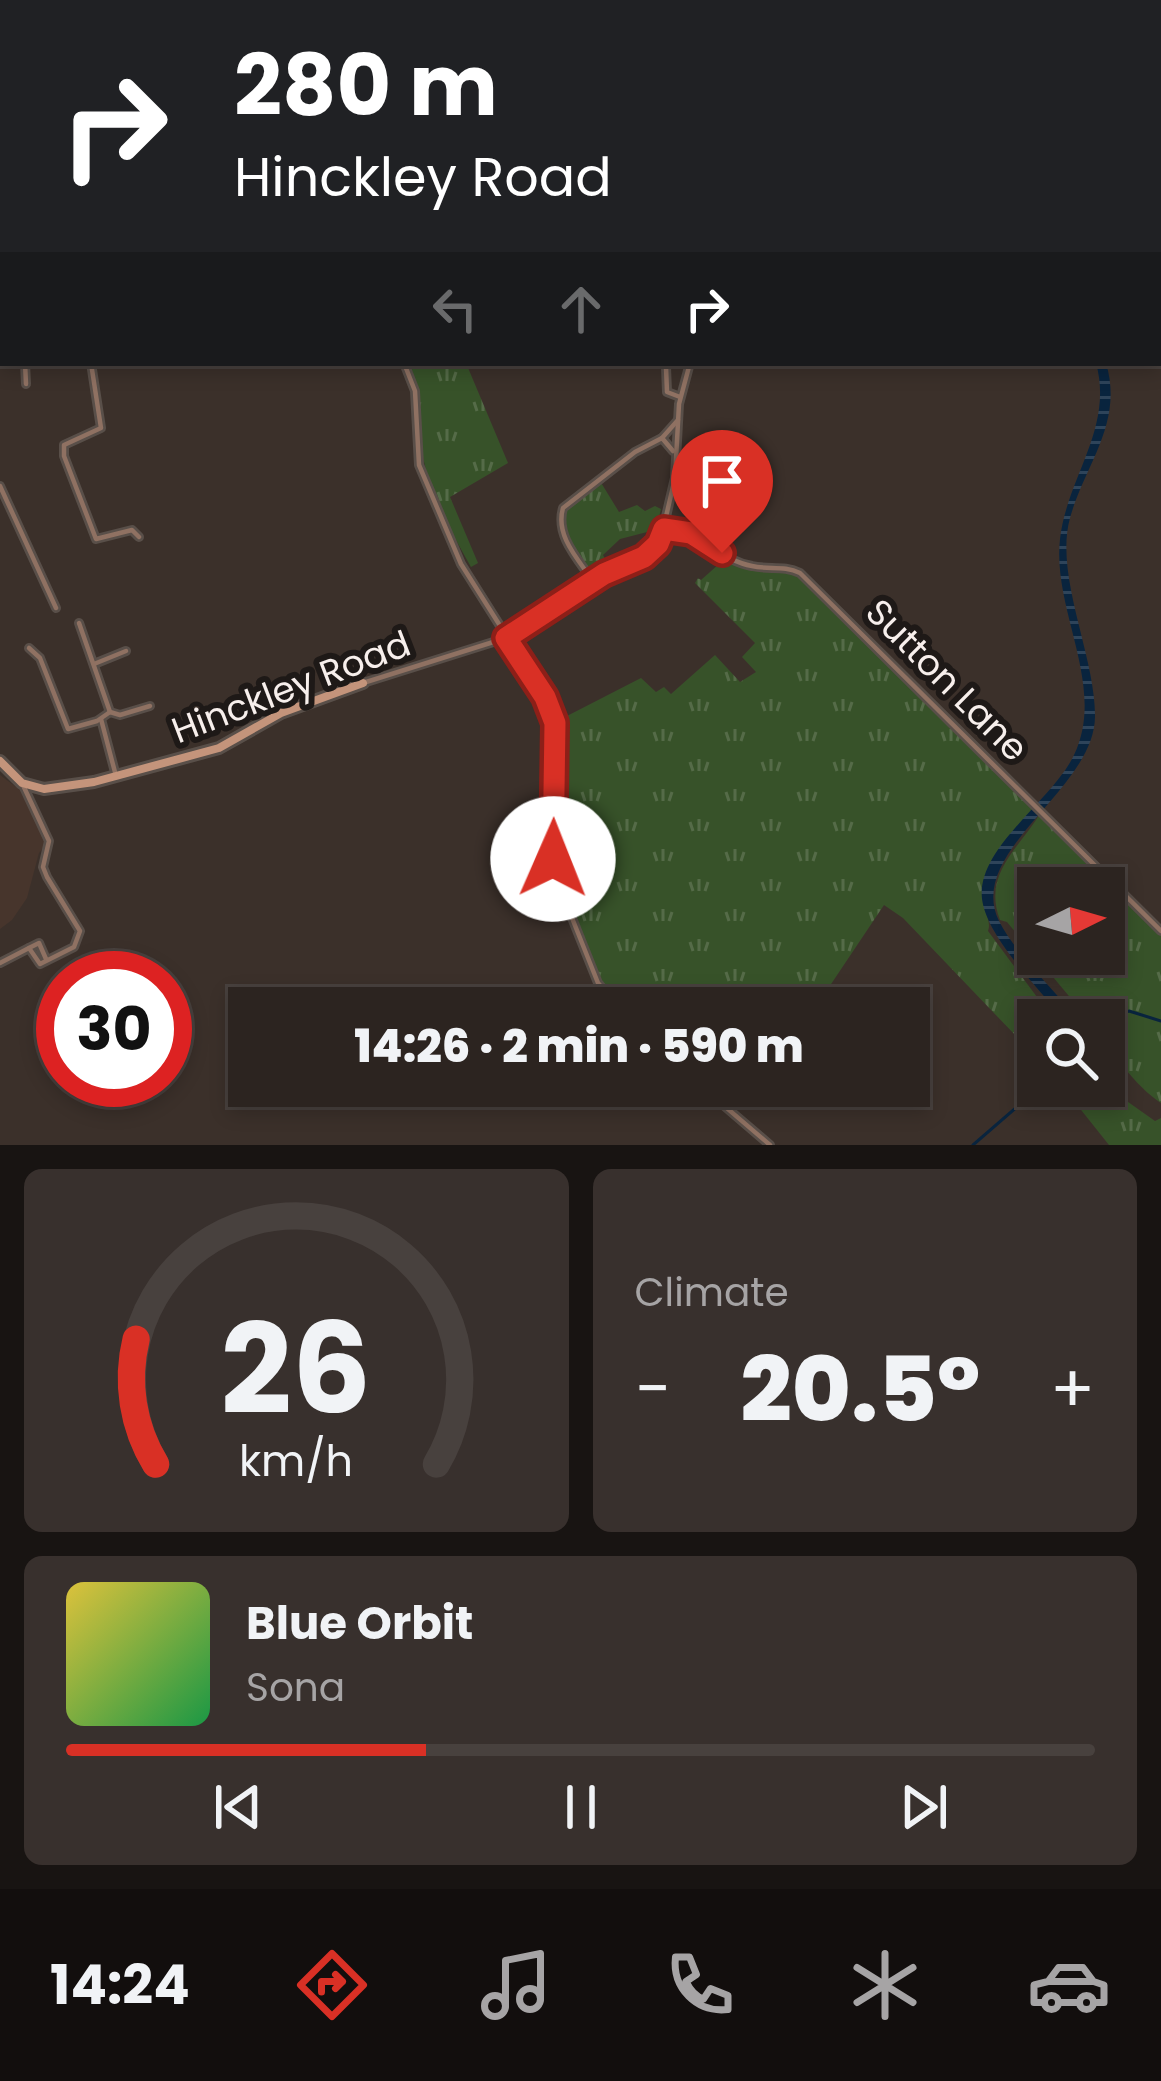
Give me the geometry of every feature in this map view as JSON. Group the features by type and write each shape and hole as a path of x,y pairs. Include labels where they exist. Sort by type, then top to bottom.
{"street":[{"path":"25,366 26,384"},
{"path":"92,366 100,428 64,445 64,456 97,538 132,530 139,537"},
{"path":"405,366 415,391 418,465 461,564 545,697 555,723 553,859 560,895 602,987"},
{"path":"664,529 675,478 680,397 689,366"},
{"path":"663,372 667,392 680,397"},
{"path":"593,581 563,536 563,508 635,452 662,438 678,420"},
{"path":"662,438 675,454"},
{"path":"0,488 56,608"},
{"name":"Hinckley Road","path":"22,782 44,789 116,776 219,748 281,713 506,638 593,581 644,557 658,544 664,529"},
{"name":"Sutton Lane","path":"664,529 691,533 745,565 800,573 1161,931"},
{"path":"79,622 110,712"},
{"path":"28,648 40,658 68,729 110,712"},
{"path":"82,665 126,651"},
{"path":"110,712 120,715 150,706"},
{"path":"101,719 116,776"},
{"path":"0,761 22,782 49,842 43,867 80,931 74,947 65,951"},
{"path":"0,963 39,943 42,951"},
{"path":"29,948 36,962"},
{"path":"726,1107 770,1145"}],"shaded area":[{"path":"0,775 24,793 49,841 39,853 27,898 0,929"}],"green space":[{"path":"467,366 508,463 450,497 478,563 471,567 425,467 417,388 410,367"},
{"path":"600,481 619,512 637,505 645,511 655,506 661,509 654,538 647,532 620,539 603,555 609,567 589,570 566,534 564,508"},
{"path":"727,557 745,565 800,573 1038,807 996,858 984,901 988,931 1038,999 1017,999 1017,1037 903,918 884,905 829,987 605,987 574,929 558,881 553,824 560,728 567,716 641,678 656,692 664,687 671,694 715,655 740,682 756,672 742,657 755,643 695,583"},
{"path":"1041,812 1096,867 1017,867 1017,934 1000,920 996,903 1006,862"},
{"path":"1125,895 1161,931 1161,1103 1125,1067 1125,999 1071,999 1051,975 1125,975"},
{"path":"1125,1100 1155,1121 1161,1118 1161,1145 1109,1145 1079,1107 1125,1107"}],"water":[{"path":"1096,366 1107,366 1110,405 1106,424 1070,518 1067,541 1071,591 1095,717 1089,744 1075,770 1014,845 1000,870 993,895 999,921 1017,948 1017,963 986,914 983,880 1003,843 1064,772 1083,729 1082,675 1063,593 1060,539 1099,409"},
{"path":"1027,975 1039,975 1060,999 1046,999"}],"waterway":[{"path":"1125,1013 1161,1021"},
{"path":"973,1145 1017,1107"}],"route":[{"path":"553,859 555,723 545,697 506,638 604,574 644,557 658,544 664,529 691,533 722,553"}]}
